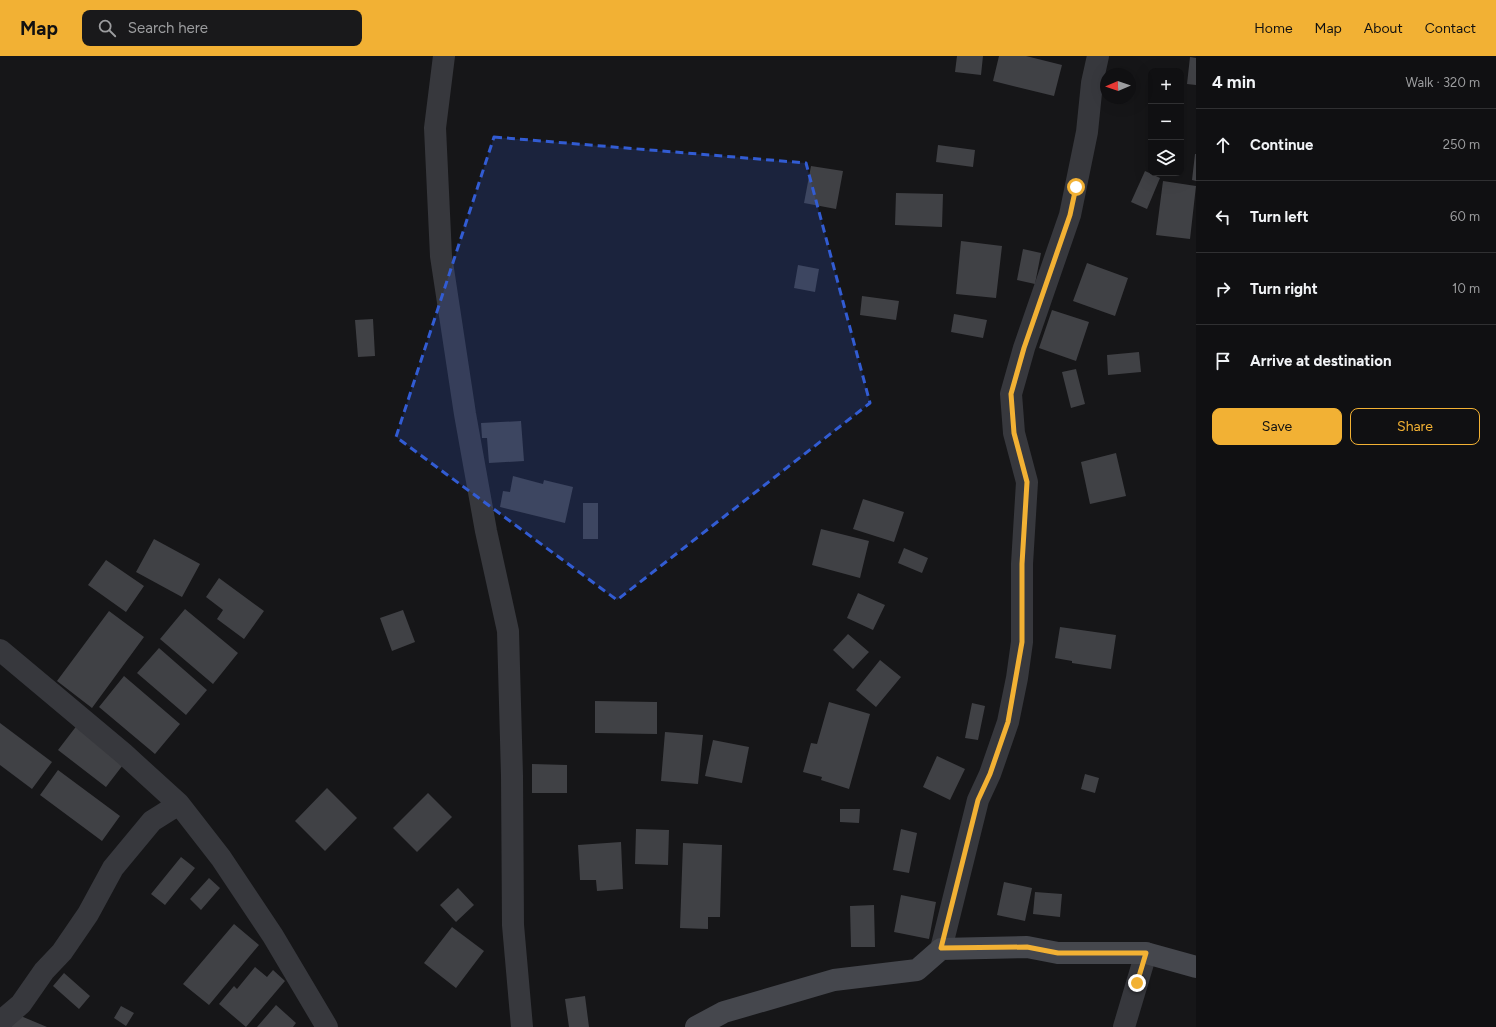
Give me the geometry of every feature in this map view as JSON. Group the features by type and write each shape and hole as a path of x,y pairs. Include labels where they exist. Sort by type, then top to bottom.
{"street":[{"path":"444,56 435,128 441,256 465,414 486,531 508,631 512,776 513,925 522,1027"},
{"path":"696,1027 724,1012 834,980 917,970 941,948 978,800 990,774 1008,722 1017,678 1022,642 1022,564 1027,482 1014,433 1011,394 1024,348 1070,215 1087,132 1092,84 1098,56"},
{"path":"0,650 117,748 179,804 222,858 273,936 327,1027"},
{"path":"0,1022 21,1004 44,971 62,952 88,914 113,868 152,821 179,804"},
{"path":"941,948 1027,947 1058,953 1146,953 1196,967"},
{"path":"1124,1027 1146,953"}],"highlighted area":[{"path":"494,137 806,163 870,403 617,600 396,437"}],"building":[{"path":"957,56 983,56 981,75 955,72"},
{"path":"999,56 1026,56 1062,65 1054,96 993,81"},
{"path":"1190,57 1196,58 1196,85 1187,84"},
{"path":"938,145 975,150 973,167 936,162"},
{"path":"1196,154 1196,181 1192,180"},
{"path":"811,166 843,171 836,209 804,203"},
{"path":"1145,171 1148,172 1148,176 1156,176 1160,178 1147,209 1131,202"},
{"path":"1163,181 1196,186 1190,239 1156,235"},
{"path":"896,193 943,194 942,227 895,225"},
{"path":"961,241 1002,246 996,298 956,294"},
{"path":"1023,249 1041,253 1035,284 1017,280"},
{"path":"1087,263 1128,278 1115,316 1073,301"},
{"path":"798,265 819,269 815,292 794,288"},
{"path":"862,296 899,301 896,320 860,315"},
{"path":"1052,310 1089,322 1076,361 1039,348"},
{"path":"954,314 987,320 983,338 951,332"},
{"path":"373,319 375,356 358,357 355,320"},
{"path":"1139,352 1141,372 1108,375 1107,355"},
{"path":"1076,369 1085,404 1071,408 1062,372"},
{"path":"521,421 524,461 489,463 487,438 482,438 481,423"},
{"path":"1116,453 1126,496 1090,504 1081,462"},
{"path":"513,476 543,484 544,480 573,487 565,523 500,507 503,491 510,492"},
{"path":"863,499 904,512 894,542 853,529"},
{"path":"583,503 598,503 598,539 583,539"},
{"path":"821,529 869,541 860,578 812,565"},
{"path":"154,539 200,564 182,597 136,572"},
{"path":"904,548 928,558 922,573 898,563"},
{"path":"106,560 144,586 126,612 88,585"},
{"path":"219,578 264,611 244,639 217,619 223,610 206,597"},
{"path":"858,593 885,605 873,630 847,618"},
{"path":"185,609 238,653 213,684 160,639"},
{"path":"403,610 415,642 392,651 380,618"},
{"path":"109,611 144,637 92,708 57,681"},
{"path":"1060,627 1116,635 1111,669 1072,663 1072,661 1055,658"},
{"path":"848,634 869,652 853,669 833,650"},
{"path":"159,648 207,690 186,715 137,673"},
{"path":"880,660 901,677 876,707 856,690"},
{"path":"124,676 180,724 155,754 99,707"},
{"path":"595,701 657,702 657,734 595,733"},
{"path":"829,702 870,714 849,789 821,780 822,777 803,772 811,743 817,744"},
{"path":"972,703 985,706 978,740 965,738"},
{"path":"0,723 52,762 32,789 0,765"},
{"path":"78,724 126,761 106,787 58,750"},
{"path":"665,732 703,735 698,784 661,781"},
{"path":"713,740 749,747 742,783 705,776"},
{"path":"937,756 965,769 950,800 923,787"},
{"path":"532,764 567,765 567,793 532,793"},
{"path":"58,770 120,816 102,841 40,795"},
{"path":"1085,774 1099,778 1095,793 1081,789"},
{"path":"327,788 357,818 325,851 295,821"},
{"path":"428,793 452,817 417,852 393,828"},
{"path":"840,809 860,809 859,823 840,822"},
{"path":"636,829 669,830 668,865 635,864"},
{"path":"901,829 917,833 909,873 893,870"},
{"path":"621,842 623,889 597,891 596,880 580,880 578,845"},
{"path":"683,843 722,845 720,917 708,917 708,929 680,928"},
{"path":"181,857 195,868 165,905 151,894"},
{"path":"209,878 220,888 201,910 190,899"},
{"path":"1004,882 1032,888 1025,921 997,915"},
{"path":"458,888 474,905 456,922 440,905"},
{"path":"1035,892 1062,894 1060,917 1033,914"},
{"path":"901,895 936,902 929,939 894,932"},
{"path":"874,905 875,947 851,947 850,906"},
{"path":"234,924 259,945 209,1005 183,984"},
{"path":"452,927 484,951 456,988 424,963"},
{"path":"255,967 267,977 273,970 285,981 246,1027 219,1004 234,986 237,989"},
{"path":"64,973 90,996 79,1009 53,986"},
{"path":"585,996 589,1027 569,1027 565,999"},
{"path":"276,1005 296,1023 293,1027 257,1027"},
{"path":"121,1006 134,1013 126,1026 114,1018"},
{"path":"16,1014 47,1027 11,1027"}],"route":[{"path":"1076,187 1070,215 1024,348 1011,394 1014,433 1027,482 1022,564 1022,642 1017,678 1008,722 990,774 978,800 968,836 956,894 941,948 1027,947 1058,953 1146,953 1137,983"}]}
